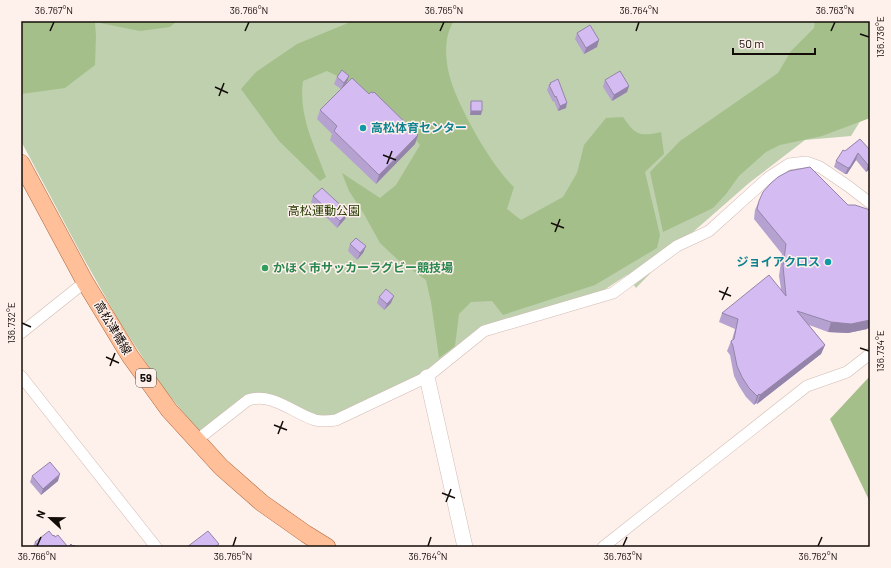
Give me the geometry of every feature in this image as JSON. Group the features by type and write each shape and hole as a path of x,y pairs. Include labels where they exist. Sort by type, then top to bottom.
{"main road":[{"name":"高松津幡線","path":"21,163 85,282 130,356 169,410 221,467 262,503 327,547"}],"street":[{"path":"197,440 248,400 256,397 266,398 315,420 336,420 427,377 484,331 613,293 676,246 709,231 769,177 789,164 806,162 820,167 870,203"},
{"path":"21,333 85,282"},
{"path":"603,547 807,386 848,372 870,354"},
{"path":"21,376 156,547"},
{"path":"427,377 464,547"}],"green space":[{"name":"高松運動公園","path":"21,21 854,21 864,115 851,136 805,140 749,183 677,246 636,288 627,275 604,290 483,327 433,369 334,418 316,418 272,395 263,393 248,394 201,434 160,384 119,321 21,141"},
{"path":"21,21 177,21 170,27 140,31 95,22 95,65 65,88 21,94"},
{"path":"353,21 454,21 448,33 446,47 449,74 453,87 459,102 476,134 505,178 514,187 507,209 521,220 563,197 577,173 584,145 606,118 623,117 631,128 639,133 648,134 661,132 664,154 645,172 660,235 657,248 595,285 503,315 492,301 471,302 459,314 455,346 439,358 431,302 426,280 397,259 380,243 349,191 342,173 380,198 396,185 420,145 386,106 350,82 327,71 303,81 302,94 308,130 326,177 320,181 279,141 241,89 256,72 297,44"},
{"path":"815,21 870,21 870,118 822,136 780,145 766,152 739,176 726,194 713,208 663,232 650,172 680,141 778,73 791,51 814,28"},
{"path":"870,376 870,502 830,419"}],"building":[{"path":"590,25 599,40 586,48 577,33"},
{"path":"342,70 349,76 344,83 337,77"},
{"path":"620,71 629,86 614,95 605,80"},
{"name":"高松体育センター","path":"352,78 369,94 374,92 418,135 379,175 334,131 337,126 320,110"},
{"path":"558,79 567,103 560,106 549,85"},
{"path":"471,101 482,101 482,111 471,111"},
{"path":"860,139 870,150 870,164 868,165 858,153 848,168 836,161 843,150 845,151"},
{"path":"810,167 848,205 855,205 870,210 870,320 851,324 831,322 797,311 825,345 757,396 749,388 737,366 731,341 734,339 738,319 722,313 769,275 786,296 783,266 786,244 757,209 763,192 778,177 789,171"},
{"path":"322,188 348,212 340,221 313,196"},
{"path":"356,238 366,246 360,253 350,244"},
{"path":"386,289 394,296 387,304 379,297"},
{"path":"50,462 60,474 43,489 32,476"},
{"path":"49,531 55,537 58,535 68,547 39,547 35,542"},
{"path":"208,531 219,544 215,547 187,547"},
{"path":"71,544 76,547 68,547"}],"place":[{"name":"高松体育センター","path":"363,128"},
{"name":"ジョイアクロス","path":"828,262"},
{"name":"かほく市サッカーラグビー競技場","path":"265,268"}]}
